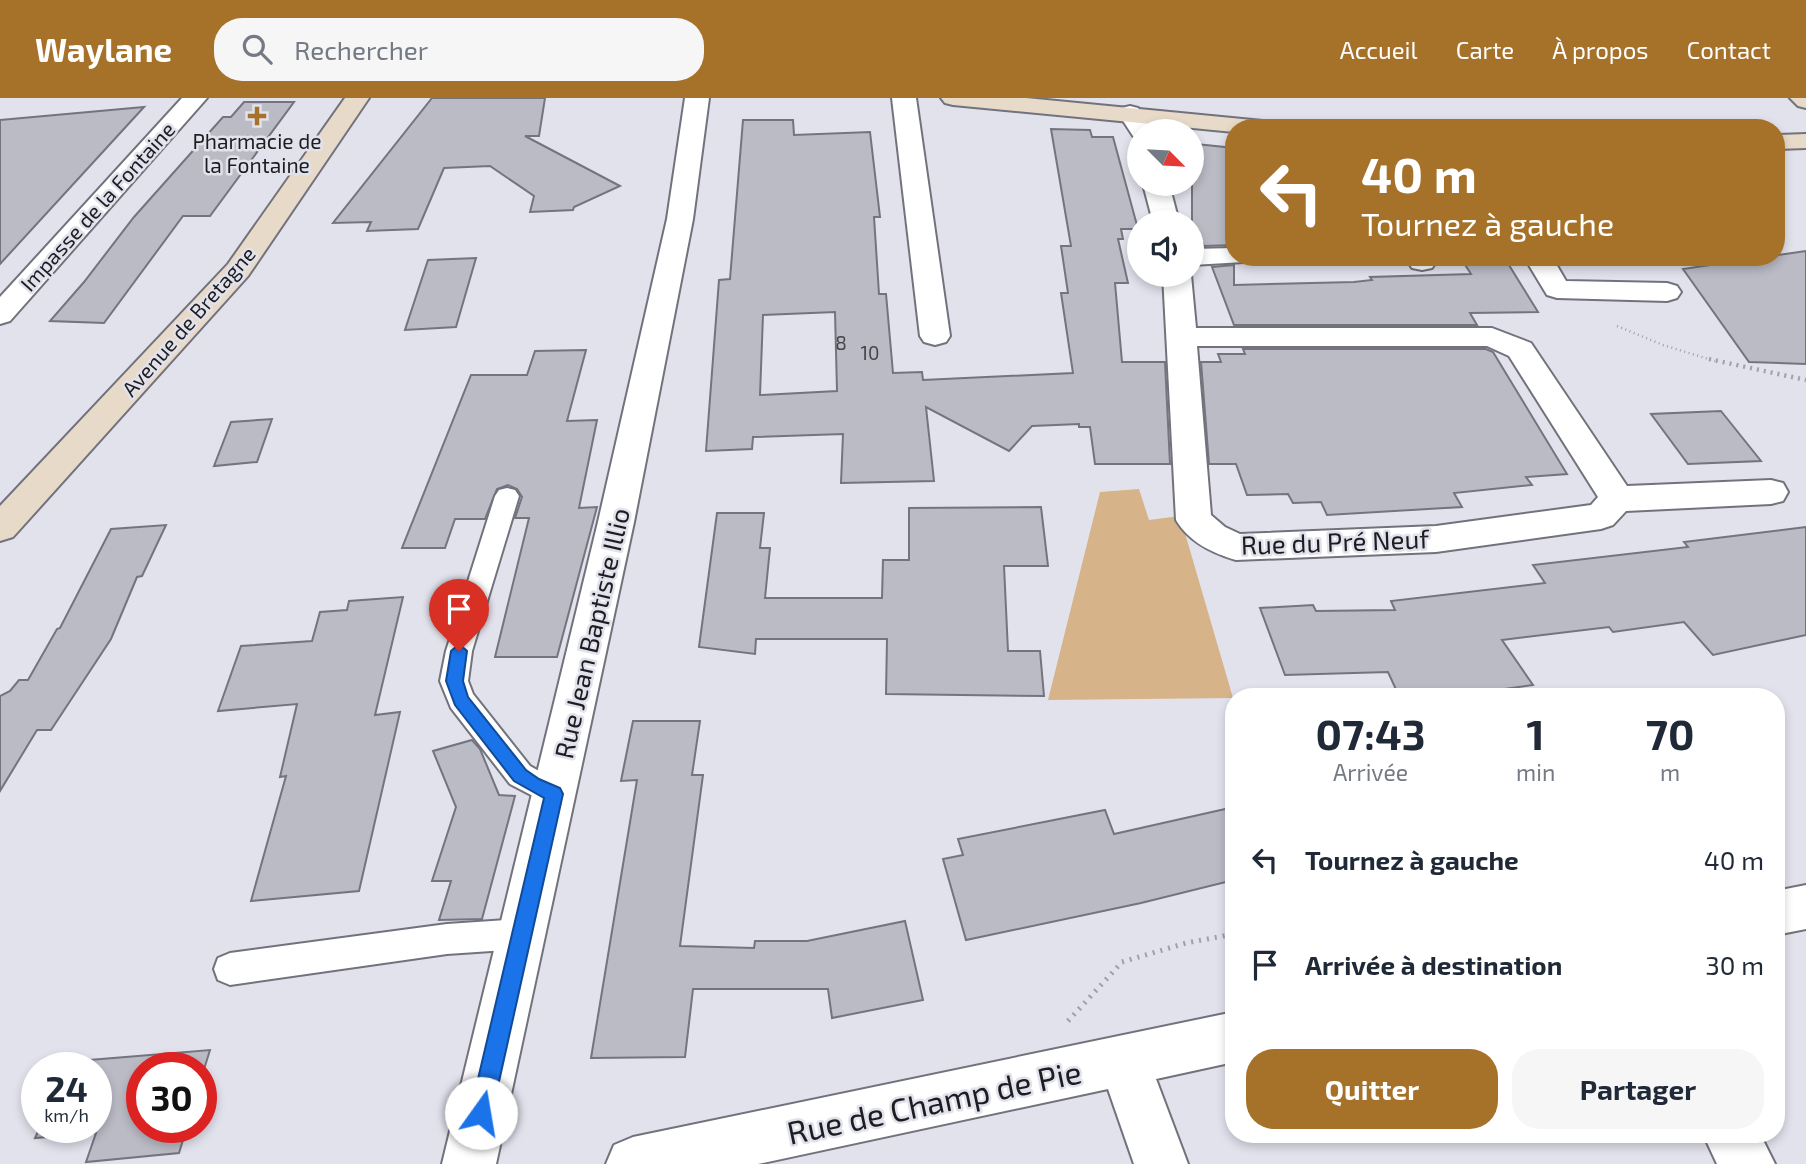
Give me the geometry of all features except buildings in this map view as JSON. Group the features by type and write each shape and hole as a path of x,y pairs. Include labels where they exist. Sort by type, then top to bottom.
{"street":[{"name":"Impasse de la Fontaine","path":"0,315 195,98"},
{"name":"Avenue de Bretagne","path":"0,528 238,270 357,98"},
{"name":"Rue Jean Baptiste Illio","path":"469,1164 616,522 680,219 697,98"},
{"path":"904,98 935,336"},
{"path":"953,98 1006,100 1127,120"},
{"path":"1204,125 1225,126"},
{"path":"1785,142 1806,141"},
{"path":"1204,257 1225,256"},
{"path":"1544,266 1558,289 1667,292"},
{"name":"Rue du Pré Neuf","path":"1178,287 1194,520 1212,536 1236,547 1436,539 1601,516 1617,499"},
{"path":"1181,337 1492,337 1508,342 1520,350 1617,499 1771,492"},
{"path":"1785,912 1806,907"},
{"name":"Rue de Champ de Pie","path":"634,1164 1225,1039"},
{"path":"1124,1062 1161,1164"},
{"path":"1735,1143 1748,1164"}],"lane":[{"path":"508,496 459,651 454,681 461,700 520,775 532,785 554,794"},
{"path":"230,970 447,939 522,934"}],"path":[{"path":"1558,289 1607,322 1650,341 1712,362 1806,380"},
{"path":"1059,1075 1069,1020 1122,961 1186,943 1225,936"}],"shaded area":[{"path":"1139,489 1149,520 1180,516 1230,688 1225,688 1225,698 1048,700 1100,492"}],"place":[{"name":"Pharmacie de la Fontaine","path":"257,116"}],"route":[{"path":"459,651 454,681 461,700 520,775 532,785 554,794 481,1113"}]}
